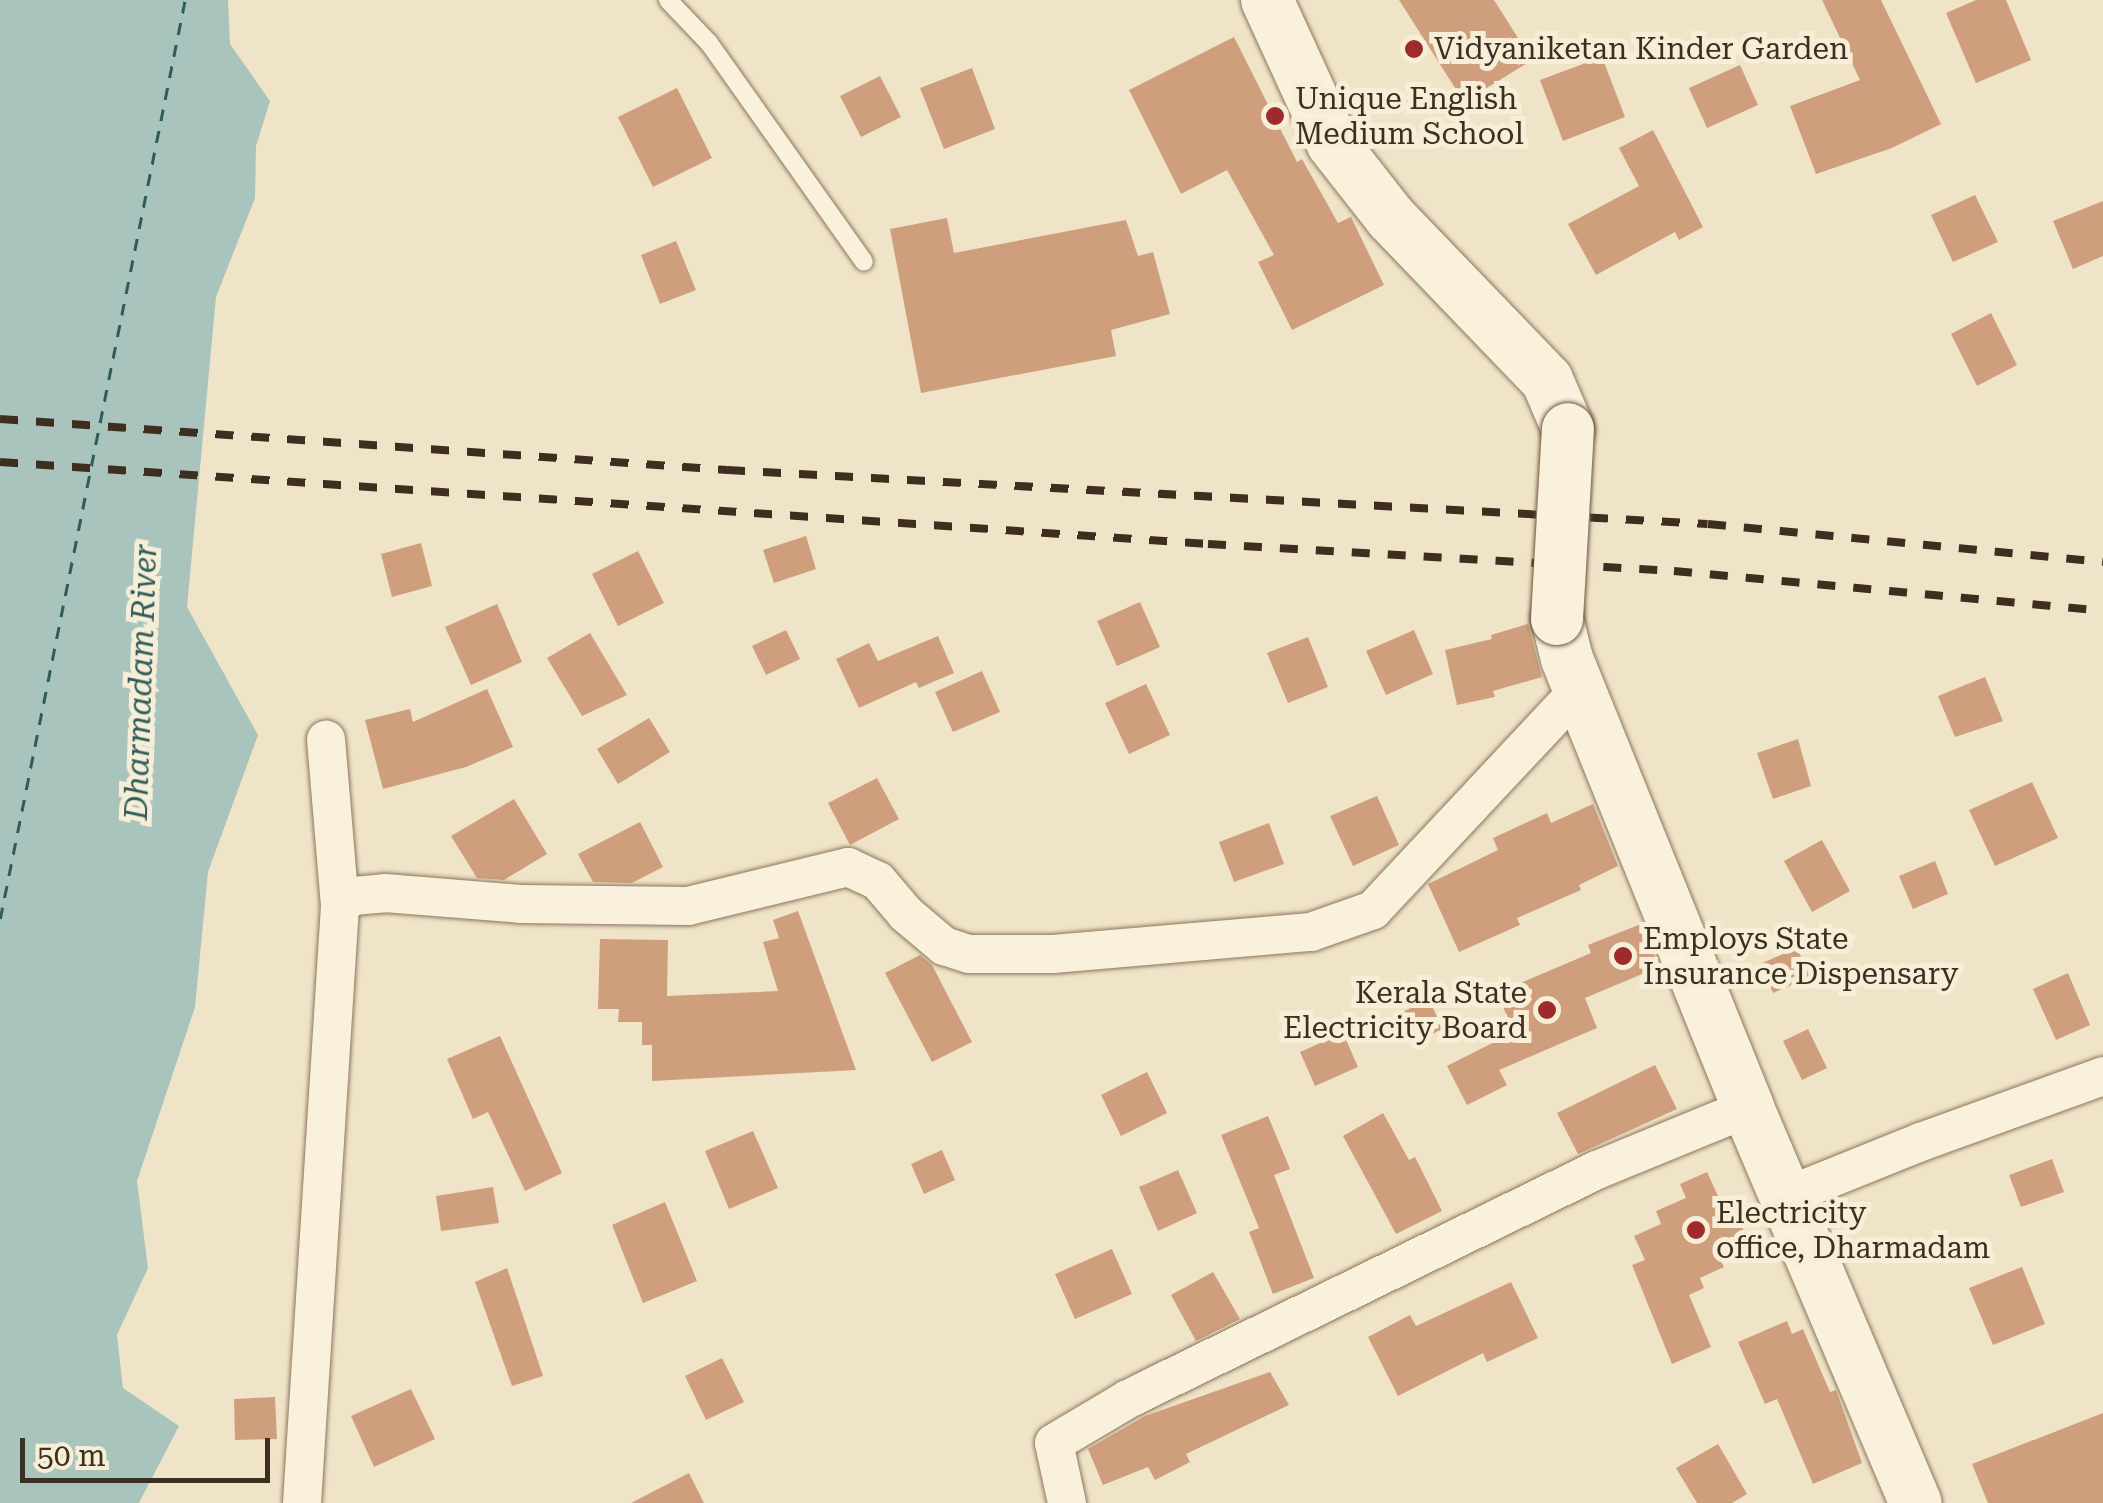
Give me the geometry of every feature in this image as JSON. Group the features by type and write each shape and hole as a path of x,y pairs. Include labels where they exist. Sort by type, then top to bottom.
{"main road":[{"path":"1267,0 1333,144 1391,218 1547,380 1568,428 1557,619 1567,659 1582,688 1748,1108 1789,1196 1916,1503"}],"street":[{"path":"340,906 353,896 385,894 522,904 688,906 848,867 878,882 906,914 944,946 969,954 1053,954 1311,932 1373,910 1582,688"},
{"path":"302,1503 340,906 326,740"},
{"path":"1789,1196 1921,1142 2103,1076"},
{"path":"1067,1503 1054,1443 1128,1399 1526,1204 1748,1108"}],"lane":[{"path":"668,0 709,43 864,262"}],"water":[{"name":"Dharmadam River","path":"0,0 228,0 230,44 270,101 256,146 255,198 216,297 187,607 258,735 208,872 195,1007 137,1181 148,1268 117,1335 123,1388 179,1426 139,1503 0,1503"}],"building":[{"path":"1399,0 1494,0 1532,60 1464,102"},
{"path":"1822,0 1881,0 1941,124 1892,148 1816,174 1790,106 1860,80"},
{"path":"1976,0 2006,0 2031,60 1976,83 1946,13"},
{"path":"1234,37 1297,162 1302,159 1338,223 1351,217 1384,285 1292,330 1258,262 1274,255 1227,170 1181,194 1129,90"},
{"path":"1602,57 1625,117 1563,141 1540,80"},
{"path":"1740,65 1758,105 1707,128 1689,88"},
{"path":"972,68 995,129 944,149 920,88"},
{"path":"880,76 901,117 861,137 840,96"},
{"path":"677,88 712,158 653,187 618,117"},
{"path":"1653,130 1703,227 1679,240 1675,232 1596,275 1568,224 1639,186 1619,148"},
{"path":"1975,195 1998,242 1953,262 1931,215"},
{"path":"2103,201 2103,256 2073,269 2053,221"},
{"path":"947,218 954,253 1126,220 1138,256 1153,252 1170,314 1111,330 1116,356 921,393 890,229"},
{"path":"676,241 696,290 660,304 641,255"},
{"path":"1991,313 2017,365 1977,386 1951,334"},
{"path":"806,536 816,569 774,583 763,550"},
{"path":"421,543 432,586 392,597 381,554"},
{"path":"638,551 664,603 618,626 592,574"},
{"path":"1140,602 1160,647 1117,666 1097,621"},
{"path":"497,604 522,662 471,685 445,627"},
{"path":"1528,624 1542,677 1493,691 1495,697 1457,705 1445,650 1492,639 1491,635"},
{"path":"786,630 800,659 766,675 752,646"},
{"path":"1414,630 1433,674 1386,695 1366,651"},
{"path":"590,633 627,695 582,716 547,658"},
{"path":"938,636 954,673 919,688 916,682 859,708 836,659 869,643 878,661"},
{"path":"1308,637 1328,687 1288,703 1267,653"},
{"path":"982,671 1000,712 953,732 935,692"},
{"path":"1985,677 2003,721 1955,737 1938,696"},
{"path":"1146,684 1170,735 1129,754 1105,703"},
{"path":"487,689 513,747 466,767 383,789 365,720 410,709 413,722"},
{"path":"649,718 670,752 618,784 597,749"},
{"path":"1798,739 1811,786 1773,799 1757,753"},
{"path":"877,778 899,819 850,845 828,803"},
{"path":"2032,782 2058,838 1995,866 1969,810"},
{"path":"1377,796 1399,845 1353,866 1330,816"},
{"path":"514,799 547,854 504,880 477,878 451,836"},
{"path":"1593,804 1618,866 1579,885 1581,890 1517,918 1520,925 1459,952 1428,884 1498,850 1493,838 1547,813 1551,823"},
{"path":"640,822 663,867 632,883 593,882 578,854"},
{"path":"1269,823 1284,864 1234,882 1219,842"},
{"path":"1822,840 1850,891 1812,912 1784,861"},
{"path":"1935,861 1948,894 1913,909 1899,876"},
{"path":"798,911 856,1070 652,1081 652,1045 642,1045 642,1022 618,1022 619,1009 598,1009 600,939 668,940 667,996 778,991 763,942 779,938 773,920"},
{"path":"1641,924 1659,967 1585,998 1597,1028 1499,1070 1507,1085 1467,1105 1447,1066 1514,1032 1497,993 1591,953 1588,945"},
{"path":"1797,948 1810,977 1773,993 1760,964"},
{"path":"920,955 932,965 972,1042 932,1062 885,973"},
{"path":"2068,973 2090,1025 2056,1040 2033,989"},
{"path":"1429,1000 1443,1029 1414,1042 1400,1013"},
{"path":"1808,1029 1827,1068 1802,1080 1783,1041"},
{"path":"1343,1033 1358,1067 1315,1086 1300,1052"},
{"path":"500,1036 562,1173 525,1191 488,1112 473,1119 447,1059"},
{"path":"1655,1065 1677,1109 1578,1154 1557,1113"},
{"path":"1147,1072 1167,1113 1121,1136 1101,1095"},
{"path":"1383,1113 1409,1160 1415,1157 1442,1211 1396,1234 1343,1136"},
{"path":"1268,1116 1290,1169 1274,1175 1314,1278 1273,1294 1249,1232 1259,1228 1221,1135"},
{"path":"753,1131 778,1188 729,1209 705,1151"},
{"path":"942,1150 955,1180 924,1194 911,1164"},
{"path":"2052,1159 2064,1192 2021,1207 2009,1175"},
{"path":"1178,1170 1197,1213 1158,1231 1139,1187"},
{"name":"Electricity office, Dharmadam","path":"1707,1172 1730,1222 1741,1224 1751,1247 1721,1261 1724,1267 1700,1278 1704,1288 1689,1295 1711,1347 1672,1364 1632,1265 1645,1260 1634,1236 1661,1224 1656,1211 1686,1198 1680,1184"},
{"path":"493,1187 499,1223 441,1231 436,1196"},
{"path":"665,1202 697,1281 643,1303 612,1225"},
{"path":"1112,1249 1132,1294 1075,1319 1055,1274"},
{"path":"2022,1267 2045,1324 1993,1345 1969,1288"},
{"path":"507,1268 543,1376 512,1386 475,1282"},
{"path":"1213,1272 1240,1319 1196,1341 1171,1295"},
{"path":"1511,1282 1538,1338 1487,1362 1483,1353 1398,1396 1368,1337 1410,1315 1416,1326"},
{"path":"1787,1321 1792,1334 1803,1329 1830,1392 1836,1390 1862,1463 1813,1484 1777,1399 1765,1404 1738,1342"},
{"path":"722,1358 744,1402 706,1420 685,1376"},
{"path":"1270,1372 1289,1405 1186,1454 1190,1462 1155,1480 1148,1467 1103,1485 1088,1449 1145,1416"},
{"path":"411,1389 435,1439 374,1467 351,1416"},
{"path":"275,1397 277,1439 235,1440 234,1399"},
{"path":"2103,1413 2103,1503 1988,1503 1972,1464"},
{"path":"1718,1444 1747,1494 1732,1503 1697,1503 1676,1468"},
{"path":"689,1473 704,1503 631,1503"}],"ferry route":[{"path":"0,919 185,0"}],"railway":[{"path":"0,419 727,470 1708,524 2103,562"},
{"path":"0,462 1208,544 1674,571 2103,611"}],"place":[{"name":"Vidyaniketan Kinder Garden","path":"1414,49"},
{"name":"Unique English Medium School","path":"1275,116"},
{"name":"Employs State Insurance Dispensary","path":"1623,956"},
{"name":"Kerala State Electricity Board","path":"1547,1010"},
{"name":"Electricity office, Dharmadam","path":"1696,1230"}]}
